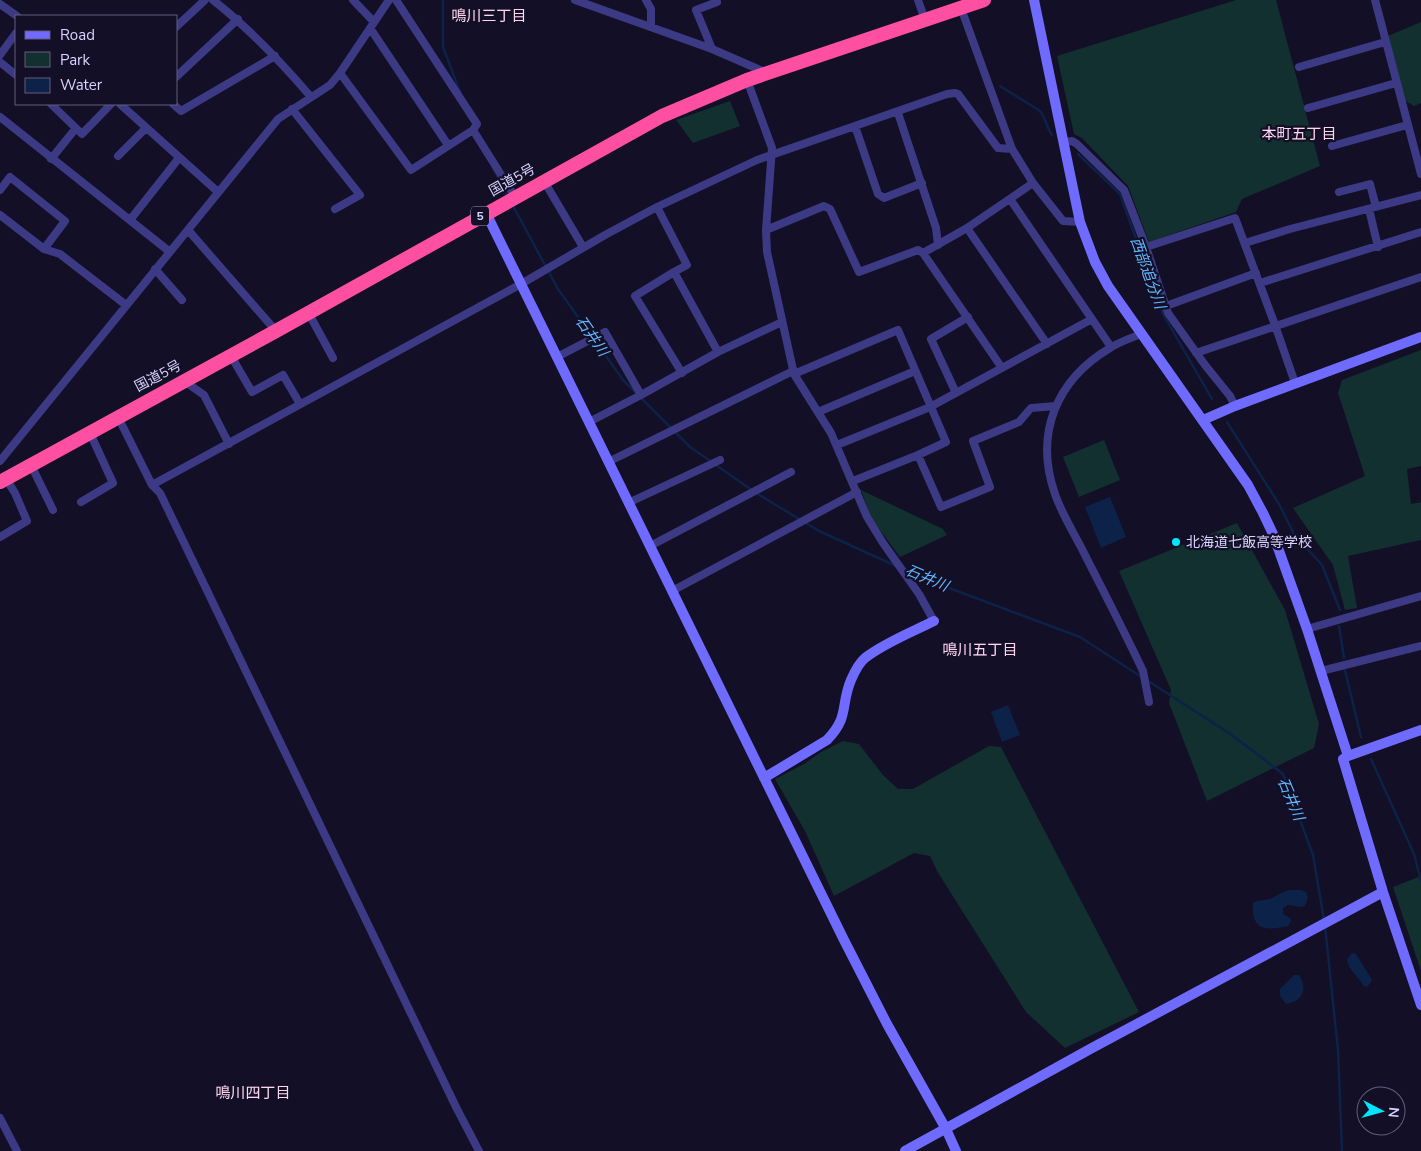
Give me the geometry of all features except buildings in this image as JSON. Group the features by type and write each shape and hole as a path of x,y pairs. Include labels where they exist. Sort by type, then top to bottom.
{"highway":[{"name":"国道5号","path":"3,480 276,331 662,116 747,80 984,0"}],"street":[{"path":"178,25 205,0"},
{"path":"213,0 238,19 275,56 311,97"},
{"path":"353,0 372,25 448,145"},
{"path":"0,461 278,119 330,85 340,74 389,0"},
{"path":"340,74 411,170 473,130 477,124 396,0"},
{"path":"576,0 712,49 768,73"},
{"path":"646,0 651,10 651,27"},
{"path":"712,49 696,10 717,2 716,0"},
{"path":"918,0 925,20"},
{"path":"1034,0 1080,222 1094,262 1141,334 1248,485 1263,513 1273,534 1307,629 1348,756"},
{"path":"1375,0 1407,125 1417,148 1421,174"},
{"path":"0,4 16,15"},
{"path":"960,8 1012,149 1034,183 1063,221 1070,223 1080,222"},
{"path":"178,75 238,19"},
{"path":"0,55 15,34"},
{"path":"1299,67 1385,42"},
{"path":"174,105 181,111 275,56"},
{"path":"0,62 15,74"},
{"path":"747,80 772,148 766,230 767,252 794,372 837,445 867,517 883,544 919,594 934,621 864,658 850,681 844,715 834,733 827,740 764,778"},
{"path":"1308,108 1396,83"},
{"path":"152,485 521,284 583,247 657,207 758,160 898,113 947,94 955,93 958,94 998,148 1012,149"},
{"path":"52,105 82,134 110,105"},
{"path":"121,105 218,192"},
{"path":"292,109 360,194 336,209"},
{"path":"898,113 936,228 938,245"},
{"path":"0,118 170,252"},
{"path":"1332,146 1407,125"},
{"path":"855,126 878,194 884,198 922,184"},
{"path":"51,159 76,128"},
{"path":"118,156 146,128"},
{"path":"473,130 515,197"},
{"path":"1064,142 1072,141 1077,144 1124,190 1146,246 1168,314 1230,396 1235,406"},
{"path":"130,220 179,158"},
{"path":"0,190 10,177 65,221 44,250"},
{"path":"544,181 583,247"},
{"path":"923,253 967,228 1034,183"},
{"path":"1339,192 1370,184 1378,247"},
{"path":"1246,243 1290,229 1421,195"},
{"path":"1010,199 1111,347"},
{"path":"766,230 824,206 830,209 859,272 918,250 923,253 1002,368"},
{"path":"657,207 687,264 635,296 682,373"},
{"path":"486,213 628,504 883,1016 946,1129 956,1151"},
{"path":"0,215 44,250 60,254 126,305"},
{"path":"1146,246 1235,218 1276,325 1295,383"},
{"path":"967,228 1047,344"},
{"path":"188,230 276,331"},
{"path":"1260,283 1421,232"},
{"path":"155,270 182,300"},
{"path":"674,272 718,352"},
{"path":"1166,306 1256,273"},
{"path":"1196,353 1421,277"},
{"path":"308,312 334,358"},
{"path":"956,393 931,339 968,317"},
{"path":"837,445 930,406 1092,319"},
{"path":"589,422 718,352 782,322"},
{"path":"608,462 794,372 898,330 946,442 853,481"},
{"path":"557,357 605,332 641,395"},
{"path":"1141,334 1111,347 1086,364 1077,374 1056,406 1047,436 1046,453 1055,495 1143,671 1149,702"},
{"path":"1203,420 1235,406 1421,336"},
{"path":"230,356 252,392 283,375 300,404"},
{"path":"818,412 914,371"},
{"path":"184,381 204,395 229,444"},
{"path":"918,455 941,507 990,487 973,441 1019,422 1031,408 1056,406"},
{"path":"118,416 152,485 160,493 479,1151"},
{"path":"80,502 113,483 90,433"},
{"path":"628,504 720,460"},
{"path":"30,465 53,510"},
{"path":"650,546 791,472"},
{"path":"0,538 27,521 15,492 3,480"},
{"path":"672,591 857,492"},
{"path":"1307,629 1421,596"},
{"path":"1321,671 1421,646"},
{"path":"1421,730 1342,758 1383,892 1421,1005"},
{"path":"905,1151 1383,892"},
{"path":"0,1118 17,1151"}],"green space":[{"path":"1236,0 1276,0 1320,166 1242,199 1236,212 1149,242 1128,186 1082,138 1074,134 1057,56"},
{"path":"1421,22 1421,103 1414,106 1404,100 1388,36"},
{"path":"730,101 740,126 693,143 676,120"},
{"path":"1421,350 1421,466 1407,469 1411,504 1421,502 1421,540 1348,556 1357,608 1345,610 1333,565 1293,508 1365,476 1338,393 1342,380"},
{"path":"1104,440 1120,480 1079,497 1063,457"},
{"path":"861,490 943,529 947,535 900,557 871,518"},
{"path":"1237,523 1285,610 1319,724 1314,748 1207,801 1169,703 1171,690 1119,571"},
{"path":"843,741 859,744 883,775 898,789 913,789 989,746 1001,747 1139,1012 1065,1048 1026,1012 937,871 930,856 914,853 834,896 806,833 775,779"},
{"path":"1421,876 1421,971 1393,887"}],"water":[{"path":"1110,497 1126,537 1101,548 1085,507"},
{"path":"1008,705 1020,735 1002,742 991,712"},
{"path":"1290,890 1306,892 1308,898 1305,906 1288,905 1283,908 1283,914 1290,918 1291,921 1288,926 1267,928 1257,924 1253,912 1253,903 1270,899"},
{"path":"1352,953 1356,954 1371,978 1372,981 1367,987 1364,986 1349,967 1347,959"},
{"path":"1294,975 1299,975 1302,980 1302,994 1296,1000 1286,1004 1280,996 1280,989"}],"waterway":[{"name":"石井川","path":"443,0 443,47 460,92"},
{"name":"西部追分川","path":"1000,86 1040,111 1052,135"},
{"name":"西部追分川","path":"1078,154 1120,194 1163,314 1212,399"},
{"name":"石井川","path":"492,166 508,197"},
{"name":"石井川","path":"512,204 558,289 623,380 636,393"},
{"name":"石井川","path":"640,397 671,428"},
{"name":"西部追分川","path":"1227,422 1279,504 1294,534 1322,565 1340,610"},
{"name":"石井川","path":"675,432 690,447 712,462"},
{"name":"石井川","path":"716,465 756,493 819,531 896,566"},
{"name":"石井川","path":"906,570 1080,637 1143,678"},
{"name":"西部追分川","path":"1339,626 1344,658"},
{"name":"西部追分川","path":"1345,670 1361,737"},
{"name":"石井川","path":"1148,681 1232,735 1283,774 1313,855 1324,920"},
{"name":"西部追分川","path":"1371,759 1414,854 1421,881"},
{"name":"石井川","path":"1325,926 1338,1050 1342,1151"}],"place":[{"name":"北海道七飯高等学校","path":"1176,542"}],"district":[{"name":"鳴川三丁目","path":"489,16"},
{"name":"本町五丁目","path":"1299,134"},
{"name":"鳴川五丁目","path":"980,650"},
{"name":"鳴川四丁目","path":"253,1093"}]}
